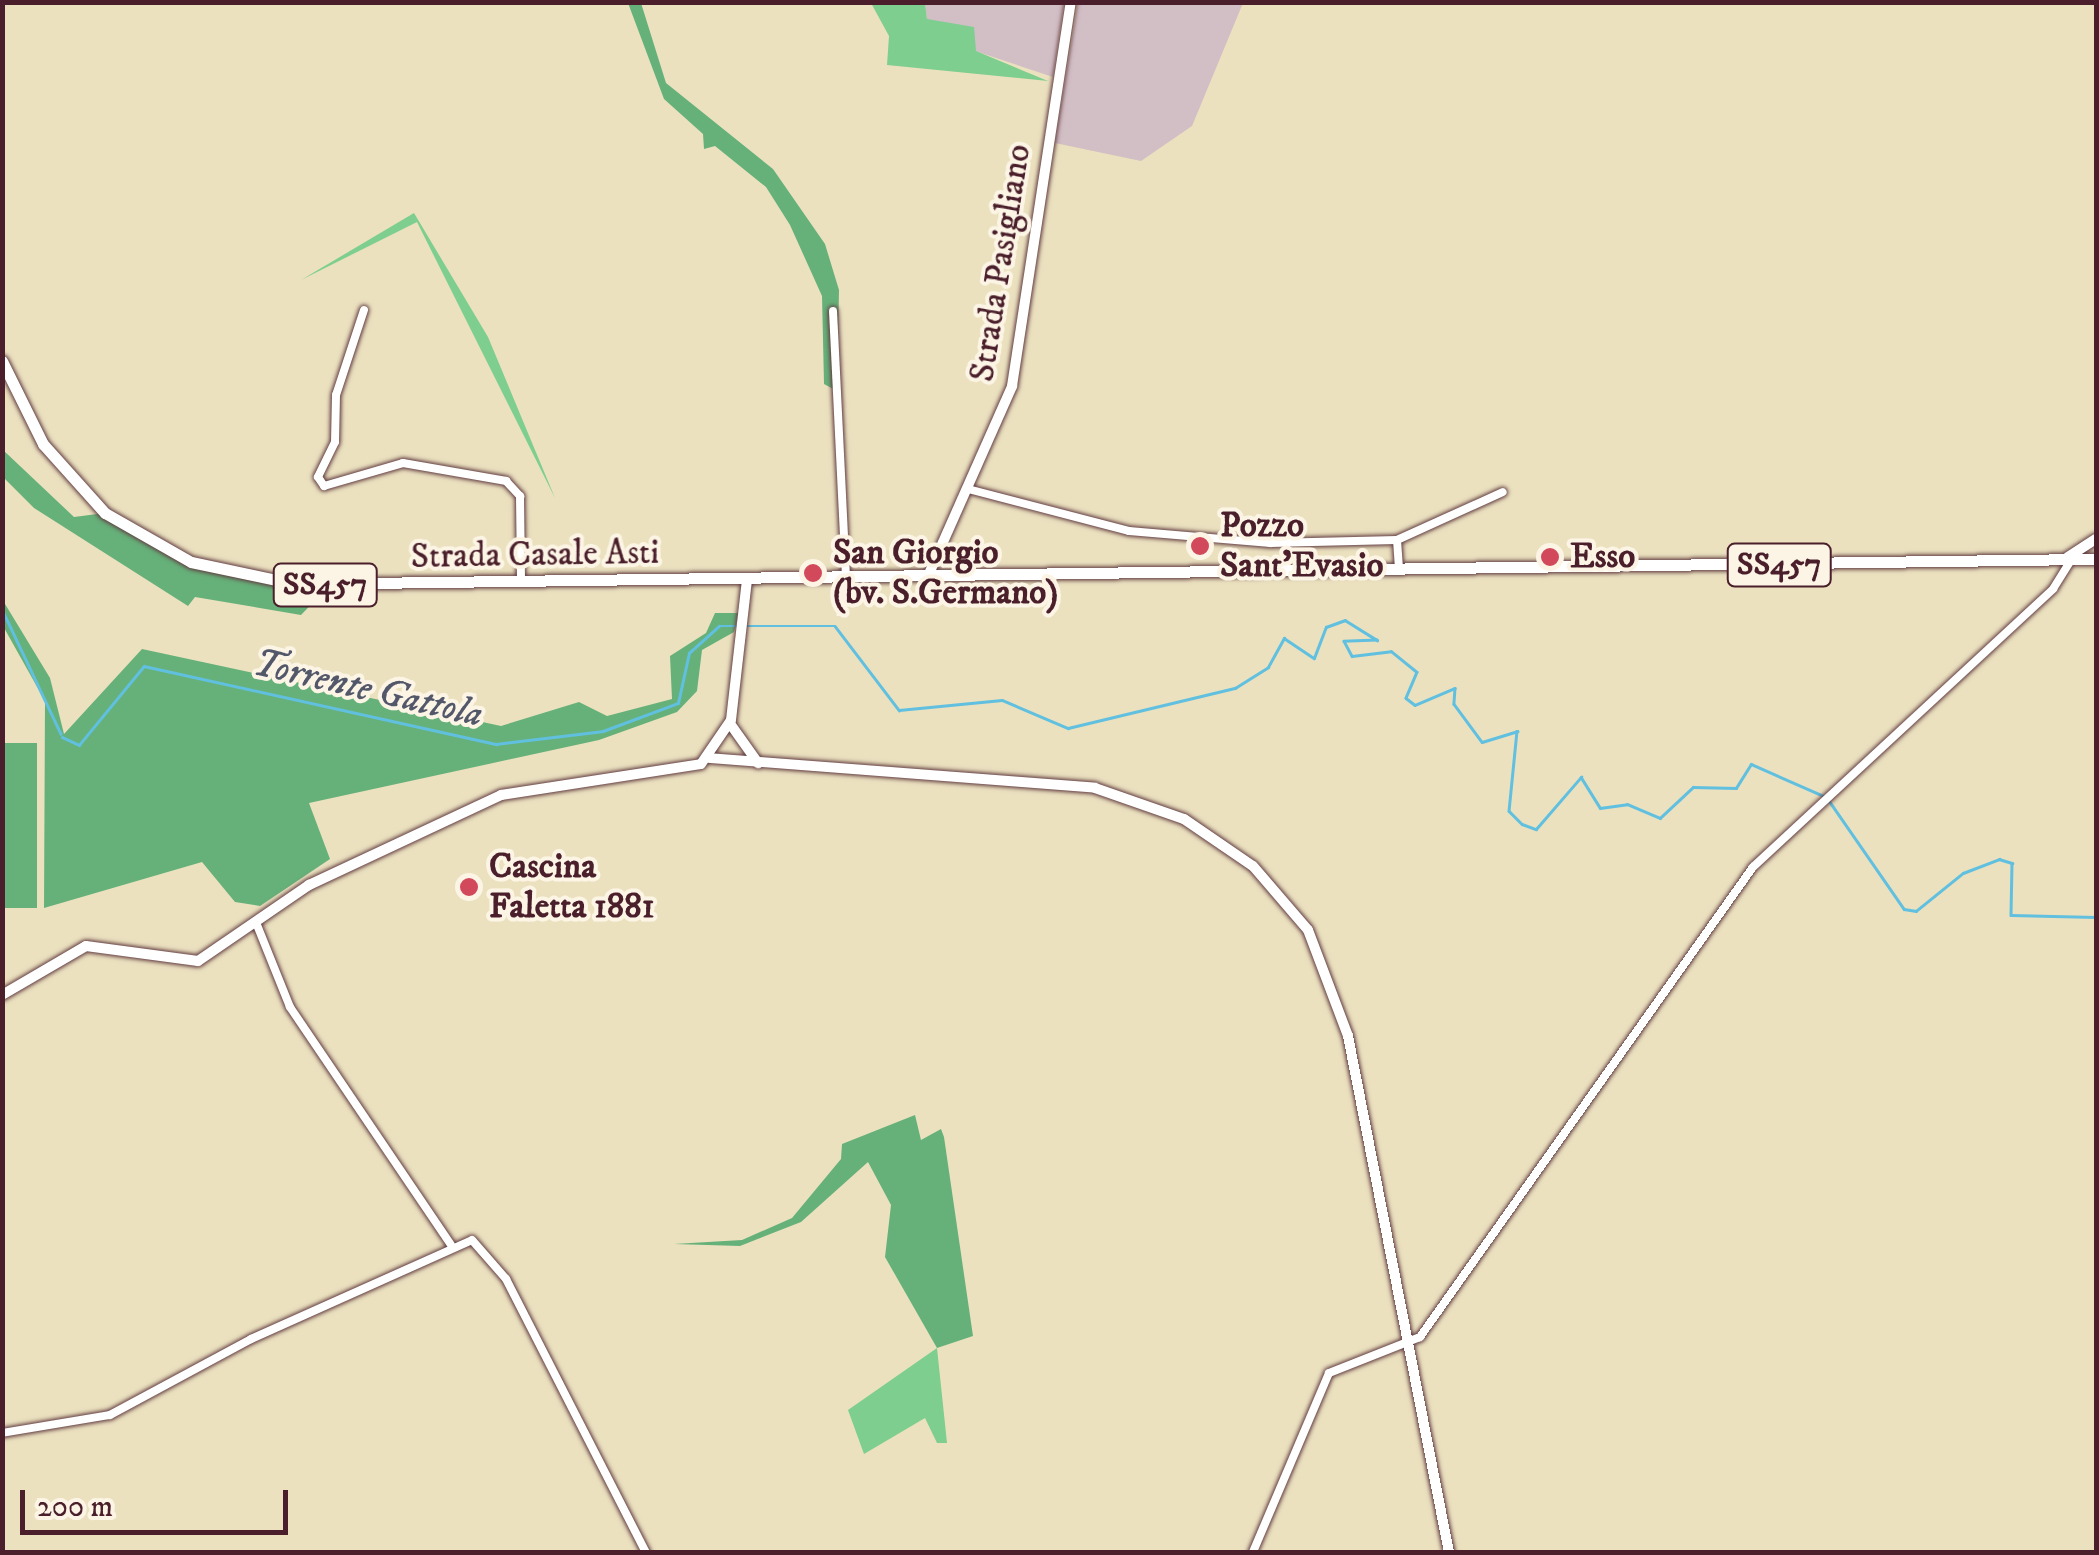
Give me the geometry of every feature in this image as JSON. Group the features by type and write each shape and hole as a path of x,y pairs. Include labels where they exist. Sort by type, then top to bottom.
{"main road":[{"name":"Strada Casale Asti","path":"2,361 43,444 83,494 191,562 295,584 747,579"},
{"name":"SS457","path":"747,579 2096,559"}],"street":[{"name":"Strada Pasigliano","path":"928,576 1012,386 1070,2"},
{"path":"364,310 336,395 335,442 318,477 324,486 403,463 506,481 520,496 521,582"},
{"path":"833,311 846,578"},
{"path":"968,489 1129,531 1270,544 1397,540 1504,492"},
{"path":"2056,561 2096,539"},
{"path":"1397,540 1400,570"},
{"path":"1253,1552 1329,1372 1408,1342 1753,867 1828,790 2053,589 2072,560"},
{"path":"708,758 730,724 747,579"},
{"path":"730,724 760,764"},
{"path":"2,994 86,946 178,964 218,953 322,878 461,810 543,785 708,758 1095,788 1184,819 1253,866 1328,967 1449,1552"},
{"path":"257,925 290,1007 452,1245"},
{"path":"2,1433 110,1414 452,1245 482,1244 506,1279 646,1552"}],"shaded area":[{"path":"925,3 1064,3 1053,77 975,51 927,19"},
{"path":"1078,3 1243,3 1192,126 1141,161 1055,143"}],"green space":[{"path":"628,3 641,3 666,83 773,169 825,244 839,290 837,391 824,384 822,296 790,225 766,187 715,146 704,149 703,134 664,99"},
{"path":"871,3 925,3 927,19 974,27 976,51 1048,81 887,65 889,36"},
{"path":"414,213 488,337 555,498 417,222 301,280"},
{"path":"2,449 74,517 105,513 191,562 330,585 301,615 195,597 188,606 34,508 3,477"},
{"path":"2,599 50,678 64,734 142,649 501,726 579,702 607,716 672,699 670,656 706,633 715,613 739,613 734,632 702,650 697,691 677,712 599,740 309,803 330,859 260,906 235,902 202,862 44,908 45,701 3,626"},
{"path":"2,743 37,743 37,908 2,908"},
{"path":"915,1115 921,1140 941,1129 944,1137 973,1336 937,1348 885,1257 891,1205 868,1162 801,1222 740,1246 674,1244 742,1240 792,1218 841,1159 842,1144"},
{"path":"937,1348 947,1443 937,1443 925,1418 864,1454 848,1410"}],"waterway":[{"name":"Torrente Gattola","path":"2,609 61,734"},
{"name":"Torrente Gattola","path":"746,626 835,626 899,710 1002,700 1068,728 1235,688 1268,667 1284,638 1314,658 1326,627 1345,620 1377,640 1344,641 1352,656 1391,651 1417,672 1406,698 1415,705 1455,688 1454,704 1482,742 1517,731 1509,811 1522,824 1536,829 1581,777 1600,808 1627,804 1660,818 1693,787 1736,788 1751,764 1824,796"},
{"name":"Torrente Gattola","path":"62,737 79,745 144,666 496,744 603,731 678,703 689,653 719,626 738,626"},
{"name":"Torrente Gattola","path":"1830,802 1904,909 1916,911 1963,873 1999,859 2012,863 2011,915 2096,917"}],"place":[{"name":"Pozzo Sant'Evasio","path":"1200,546"},
{"name":"Esso","path":"1550,557"},
{"name":"San Giorgio (bv. S.Germano)","path":"813,573"},
{"name":"Cascina Faletta 1881","path":"469,887"}]}
